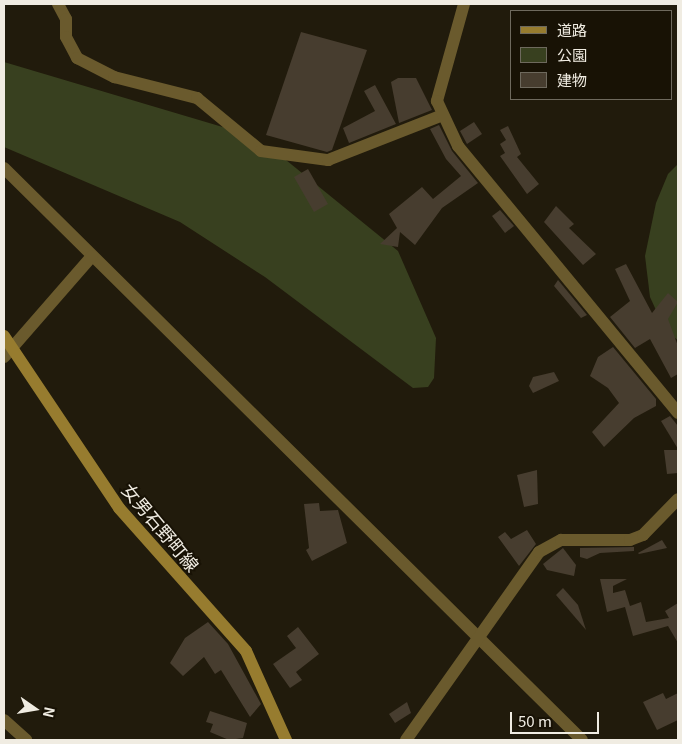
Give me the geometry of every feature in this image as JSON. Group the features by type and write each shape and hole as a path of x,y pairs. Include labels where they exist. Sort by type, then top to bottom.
{"main road":[{"name":"女男石野町線","path":"4,336 8,353 119,508 246,651 286,740"}],"street":[{"path":"58,4 66,19 66,37 77,58 114,77 197,98 261,151 328,160 443,115"},
{"path":"464,4 437,101 458,146 678,413"},
{"path":"4,168 582,740"},
{"path":"8,353 92,256"},
{"path":"406,740 548,544 644,535 678,499"},
{"path":"4,720 26,740"}],"green space":[{"path":"4,62 226,128 286,160 398,251 436,338 434,378 428,387 413,388 265,277 180,222 4,147"},
{"path":"678,164 678,340 666,332 650,297 645,256 656,203 668,174"}],"building":[{"path":"301,32 367,50 332,150 327,152 266,135"},
{"path":"398,78 416,78 432,110 399,123 391,82"},
{"path":"375,85 396,124 349,143 343,128 375,111 364,91"},
{"path":"474,122 482,134 467,144 460,131"},
{"path":"439,125 452,151 478,183 442,208 415,245 400,232 398,247 380,244 397,228 389,214 422,187 433,199 461,176 446,159 430,129"},
{"path":"508,126 521,154 517,157 539,184 527,194 500,156 505,153 500,144 506,140 500,130"},
{"path":"308,169 328,204 314,212 294,177"},
{"path":"556,206 574,224 569,228 596,254 583,265 544,222"},
{"path":"500,210 514,226 505,233 492,216"},
{"path":"626,264 652,313 668,293 678,302 668,319 678,346 678,374 671,378 650,339 635,348 610,317 630,301 615,269"},
{"path":"558,280 587,315 581,318 554,286"},
{"path":"613,347 656,399 656,406 634,418 604,447 592,432 619,403 608,388 590,376 598,357"},
{"path":"554,372 559,381 533,393 529,386 533,377"},
{"path":"670,416 678,426 678,449 661,421"},
{"path":"664,450 678,450 678,473 667,474"},
{"path":"537,470 538,504 524,507 517,475"},
{"path":"319,503 320,511 338,510 347,543 312,561 306,550 309,548 304,504"},
{"path":"527,530 536,544 519,566 498,537 505,532 511,539"},
{"path":"662,540 667,548 638,553"},
{"path":"634,547 634,551 600,553 587,559 580,557 580,548"},
{"path":"563,548 576,565 574,576 547,570 543,564"},
{"path":"600,579 627,579 613,586 613,593 625,590 630,606 641,602 646,622 669,618 665,611 678,603 678,643 668,626 633,636 625,607 607,612"},
{"path":"563,588 578,605 586,630 556,595"},
{"path":"208,622 228,644 261,704 250,717 221,670 215,674 204,657 183,676 170,663 185,638"},
{"path":"298,627 319,654 296,672 302,680 290,688 273,664 296,648 287,636"},
{"path":"663,693 666,699 678,693 678,720 657,730 643,702"},
{"path":"407,702 411,713 395,723 389,714"},
{"path":"210,711 247,723 243,738 229,740 210,732 213,724 206,722"}]}
